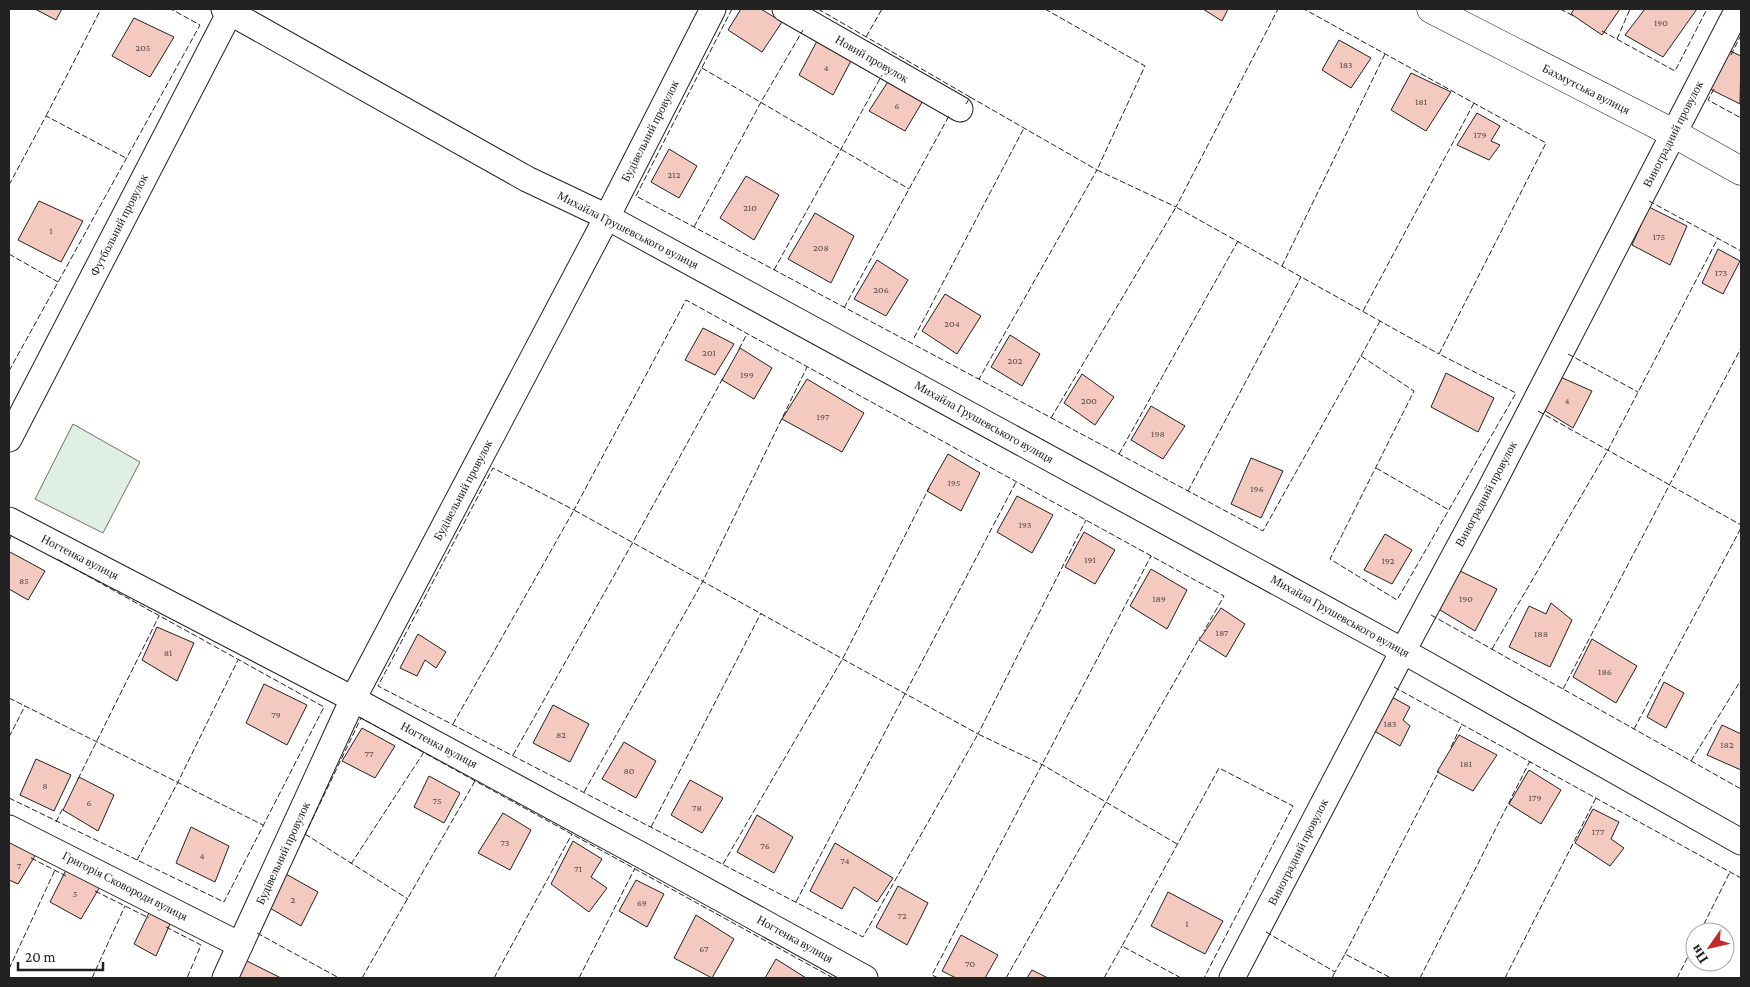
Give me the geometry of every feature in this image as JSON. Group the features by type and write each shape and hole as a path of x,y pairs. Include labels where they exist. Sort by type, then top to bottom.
{"street":[{"name":"Будівельний провулок","path":"225,978 353,699 607,217 713,9"},
{"name":"Новий провулок","path":"785,9 960,109"},
{"name":"Бахмутська вулиця","path":"1431,9 1741,171"},
{"name":"Виноградний провулок","path":"1232,978 1489,491 1738,9"},
{"name":"Михайла Грушевського вулиця","path":"227,11 527,179 607,217 1403,651 1741,842"},
{"name":"Футбольний провулок","path":"9,439 227,11"},
{"name":"Ногтенка вулиця","path":"9,520 353,699 865,978"},
{"name":"Григорія Сковороди вулиця","path":"9,828 240,945"}],"green space":[{"path":"73,424 140,462 103,533 35,499"}],"building":[{"path":"35,9 62,9 56,20"},
{"path":"741,9 761,9 782,22 762,52 728,30"},
{"path":"1203,9 1228,9 1222,21"},
{"path":"1574,9 1620,9 1602,35 1571,14"},
{"path":"1645,9 1697,9 1663,57 1625,35"},
{"path":"134,18 174,37 150,77 112,56"},
{"path":"1339,40 1371,58 1351,88 1322,70"},
{"path":"817,41 852,59 833,95 799,75"},
{"path":"1726,49 1741,56 1740,104 1710,89"},
{"path":"1411,73 1451,92 1426,131 1391,110"},
{"path":"889,80 924,99 905,131 869,111"},
{"path":"1477,113 1500,126 1491,141 1500,145 1489,160 1457,145"},
{"path":"669,149 697,166 679,198 651,182"},
{"path":"746,176 779,195 754,240 720,218"},
{"path":"39,201 83,221 61,262 18,240"},
{"path":"1649,207 1687,226 1670,265 1632,245"},
{"path":"815,213 854,236 831,283 788,259"},
{"path":"1718,249 1740,261 1723,294 1702,283"},
{"path":"877,260 908,280 886,316 854,299"},
{"path":"945,294 981,316 957,354 922,331"},
{"path":"703,328 734,344 715,375 685,360"},
{"path":"1010,335 1040,354 1022,386 991,367"},
{"path":"740,348 772,368 754,399 722,380"},
{"path":"1446,373 1494,398 1478,432 1431,407"},
{"path":"1082,374 1114,397 1095,425 1064,403"},
{"path":"1558,376 1592,391 1573,428 1542,409"},
{"path":"807,379 864,413 842,452 782,419"},
{"path":"1151,406 1185,426 1163,459 1131,440"},
{"path":"948,454 980,473 961,511 927,491"},
{"path":"1251,458 1283,471 1261,518 1231,504"},
{"path":"1017,496 1053,515 1032,553 997,532"},
{"path":"1084,532 1115,550 1095,584 1065,567"},
{"path":"1385,534 1412,550 1392,584 1364,570"},
{"path":"10,552 45,571 28,600 9,589"},
{"path":"1151,569 1187,590 1167,629 1130,606"},
{"path":"1456,569 1497,589 1475,631 1435,607"},
{"path":"1551,603 1572,620 1550,667 1509,647 1529,606 1546,614"},
{"path":"1221,608 1245,624 1226,657 1199,640"},
{"path":"157,627 194,643 177,681 142,660"},
{"path":"418,634 446,652 436,668 425,660 417,676 400,668"},
{"path":"1592,639 1637,666 1616,703 1573,677"},
{"path":"1664,682 1684,693 1666,728 1647,717"},
{"path":"264,684 307,705 287,745 246,723"},
{"path":"1388,695 1410,707 1403,720 1410,726 1400,746 1371,729"},
{"path":"553,705 589,724 570,762 533,743"},
{"path":"1722,725 1741,734 1741,770 1707,755"},
{"path":"362,728 395,746 375,778 342,761"},
{"path":"1459,735 1497,755 1473,791 1437,772"},
{"path":"624,742 656,761 636,798 602,779"},
{"path":"36,759 71,775 54,811 20,795"},
{"path":"1529,770 1561,790 1541,824 1509,804"},
{"path":"429,776 460,793 444,823 414,807"},
{"path":"79,777 114,795 98,831 63,810"},
{"path":"690,780 723,798 702,833 671,815"},
{"path":"1593,809 1619,822 1611,839 1624,848 1610,866 1575,843"},
{"path":"503,813 531,830 510,870 478,853"},
{"path":"757,815 793,837 774,873 737,852"},
{"path":"191,827 229,846 215,882 176,863"},
{"path":"9,838 38,851 18,884 9,880"},
{"path":"573,841 602,859 591,877 607,888 589,912 551,884"},
{"path":"835,843 893,878 877,902 854,887 842,909 810,891"},
{"path":"67,868 101,885 81,919 50,902"},
{"path":"284,873 318,892 301,926 268,907"},
{"path":"636,880 664,894 647,927 619,911"},
{"path":"898,886 928,903 907,945 876,927"},
{"path":"1168,892 1223,921 1205,954 1151,926"},
{"path":"149,913 170,924 156,956 134,944"},
{"path":"696,915 734,939 712,978 674,958"},
{"path":"961,935 998,955 985,978 956,978 942,971"},
{"path":"243,959 281,978 235,978"},
{"path":"776,959 806,978 765,978"},
{"path":"1032,970 1048,978 1027,978"}],"fence":[{"path":"46,116 101,9"},
{"path":"9,371 200,25 171,9"},
{"path":"732,9 636,196 1263,531 1361,356 1414,391 1330,559 1397,600 1516,393 1439,354 1546,143 1304,9"},
{"path":"818,9 970,97 966,104"},
{"path":"866,37 882,9"},
{"path":"1045,9 1145,66 1097,170 1176,207 1278,9"},
{"path":"1560,9 1574,16"},
{"path":"1617,39 1630,9"},
{"path":"1602,31 1675,71 1707,9"},
{"path":"694,227 761,102 803,30"},
{"path":"1731,55 1741,35"},
{"path":"1282,266 1385,54"},
{"path":"702,68 909,189"},
{"path":"774,270 882,75"},
{"path":"1714,89 1708,100 1741,118"},
{"path":"970,97 1097,170 979,379"},
{"path":"1363,311 1474,103"},
{"path":"844,308 950,114"},
{"path":"9,185 46,116 126,158"},
{"path":"914,338 1024,128"},
{"path":"1649,201 1741,251"},
{"path":"1051,418 1176,207 1439,354"},
{"path":"1492,649 1608,450 1718,238"},
{"path":"1119,454 1238,241"},
{"path":"9,254 58,282"},
{"path":"1188,491 1301,277"},
{"path":"1177,844 1043,765 978,734 863,937 378,686 493,468 574,510 686,300 1224,596 1204,631"},
{"path":"1361,356 1380,321"},
{"path":"739,349 747,334"},
{"path":"1563,689 1741,348"},
{"path":"1568,354 1638,392"},
{"path":"584,792 703,581 807,367"},
{"path":"513,755 723,378"},
{"path":"1538,411 1741,525"},
{"path":"1376,468 1449,510"},
{"path":"796,902 1016,482"},
{"path":"723,864 843,658 929,488"},
{"path":"453,724 574,510 978,734 1086,520"},
{"path":"1634,729 1741,528"},
{"path":"9,541 12,534"},
{"path":"938,978 932,975 1151,556"},
{"path":"9,798 224,902 324,707 57,559"},
{"path":"651,827 761,613"},
{"path":"1431,615 1741,789"},
{"path":"78,779 159,616"},
{"path":"1006,978 1200,637"},
{"path":"137,860 238,660"},
{"path":"1691,761 1741,680"},
{"path":"1394,687 1741,878"},
{"path":"9,698 263,825"},
{"path":"9,737 25,706"},
{"path":"301,843 361,718 833,978"},
{"path":"1451,747 1462,724"},
{"path":"351,864 424,752"},
{"path":"1420,978 1530,761"},
{"path":"1181,978 1122,946 1219,768 1293,806 1204,978"},
{"path":"1345,954 1439,771"},
{"path":"362,978 475,781"},
{"path":"1505,978 1596,798"},
{"path":"56,822 63,808"},
{"path":"305,834 408,899"},
{"path":"494,978 572,834"},
{"path":"31,858 66,876"},
{"path":"579,978 635,868"},
{"path":"9,969 55,870"},
{"path":"1705,922 1730,872"},
{"path":"95,891 149,918"},
{"path":"92,978 125,906"},
{"path":"166,927 201,945 187,978"},
{"path":"1266,932 1335,972 1345,954 1391,978"},
{"path":"257,933 339,978"},
{"path":"1104,978 1122,946"},
{"path":"1677,978 1685,962"},
{"path":"1332,978 1335,972"}]}
